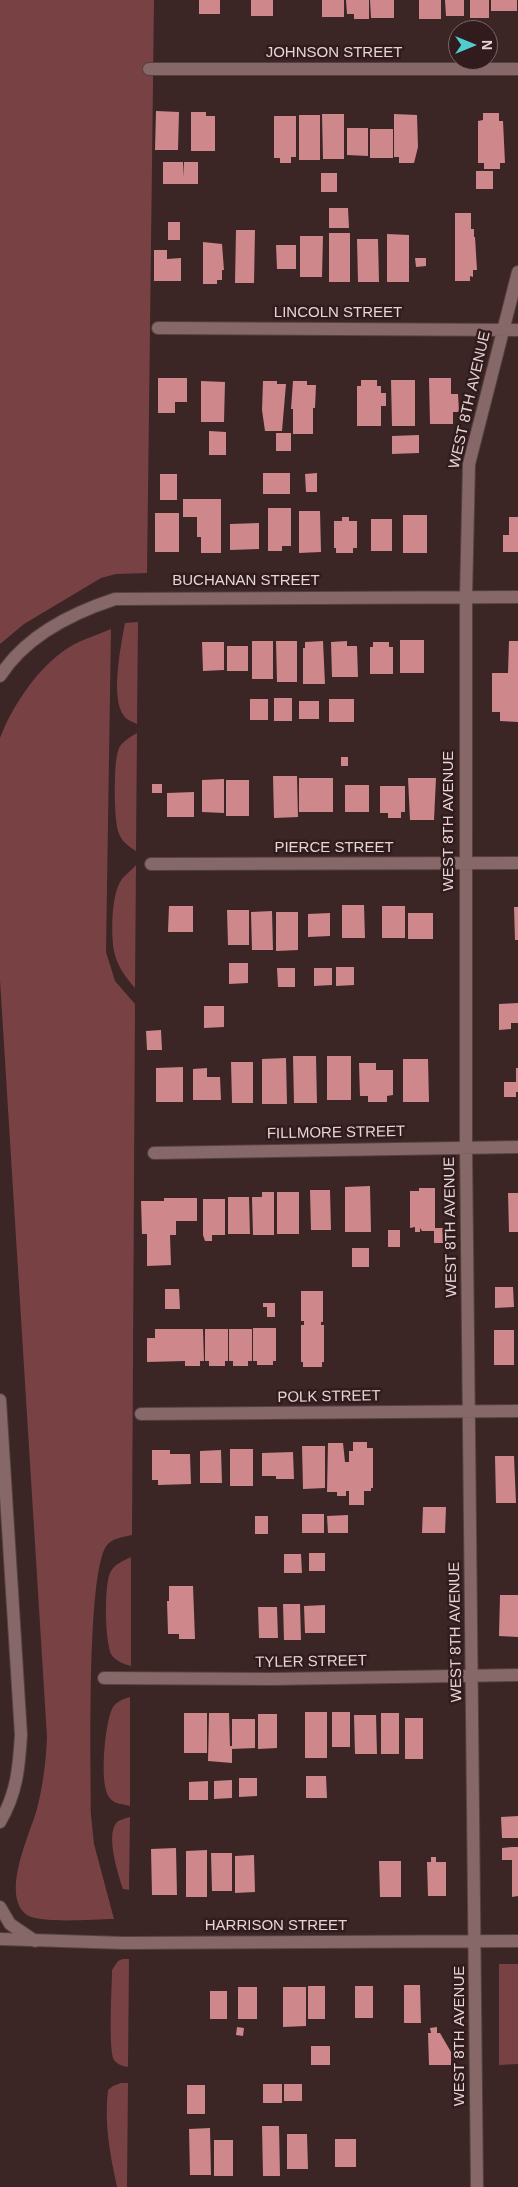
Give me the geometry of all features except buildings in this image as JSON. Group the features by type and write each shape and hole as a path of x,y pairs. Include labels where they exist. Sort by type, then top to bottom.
{"street":[{"name":"JOHNSON STREET","path":"150,68 518,69"},
{"name":"WEST 8TH AVENUE","path":"477,2187 476,1941 466,1147 466,597 469,464 518,272"},
{"name":"LINCOLN STREET","path":"158,328 518,330"},
{"name":"BUCHANAN STREET","path":"0,676 14,656 47,631 67,619 115,599 518,597"},
{"name":"PIERCE STREET","path":"151,864 518,864"},
{"name":"FILLMORE STREET","path":"154,1153 518,1147"},
{"path":"0,1400 21,1735 18,1775 0,1822"},
{"name":"POLK STREET","path":"141,1414 518,1411"},
{"name":"TYLER STREET","path":"104,1678 272,1679 518,1675"},
{"path":"0,1908 10,1924 35,1941"},
{"name":"HARRISON STREET","path":"0,1939 124,1943 518,1940"}],"shaded area":[{"path":"0,0 154,0 147,573 116,574 101,578 24,624 0,644"},
{"path":"138,622 137,724 128,720 120,708 117,684 119,657 125,623"},
{"path":"111,629 106,952 115,981 135,1004 132,1535 115,1539 109,1543 100,1562 93,1630 91,1673 91,1815 94,1844 114,1919 56,1920 34,1918 27,1915 19,1906 16,1894 19,1864 41,1791 47,1737 0,980 0,738 11,714 25,691 52,660 73,645"},
{"path":"137,733 136,851 125,843 118,831 115,789 119,748 125,741"},
{"path":"136,865 135,988 117,962 113,944 112,924 118,885"},
{"path":"131,1557 131,1666 117,1660 111,1654 107,1637 106,1614 110,1573 116,1565"},
{"path":"130,1697 130,1806 116,1802 109,1797 104,1780 104,1754 107,1727 112,1709 117,1703"},
{"path":"130,1817 129,1890 123,1889 114,1858 112,1833 116,1823"},
{"path":"129,1959 128,2067 122,2066 114,2060 111,2044 112,1970 118,1961"},
{"path":"499,1964 518,1964 518,2064 499,2065"},
{"path":"121,2083 128,2083 127,2187 117,2187 107,2127 108,2090"}]}
